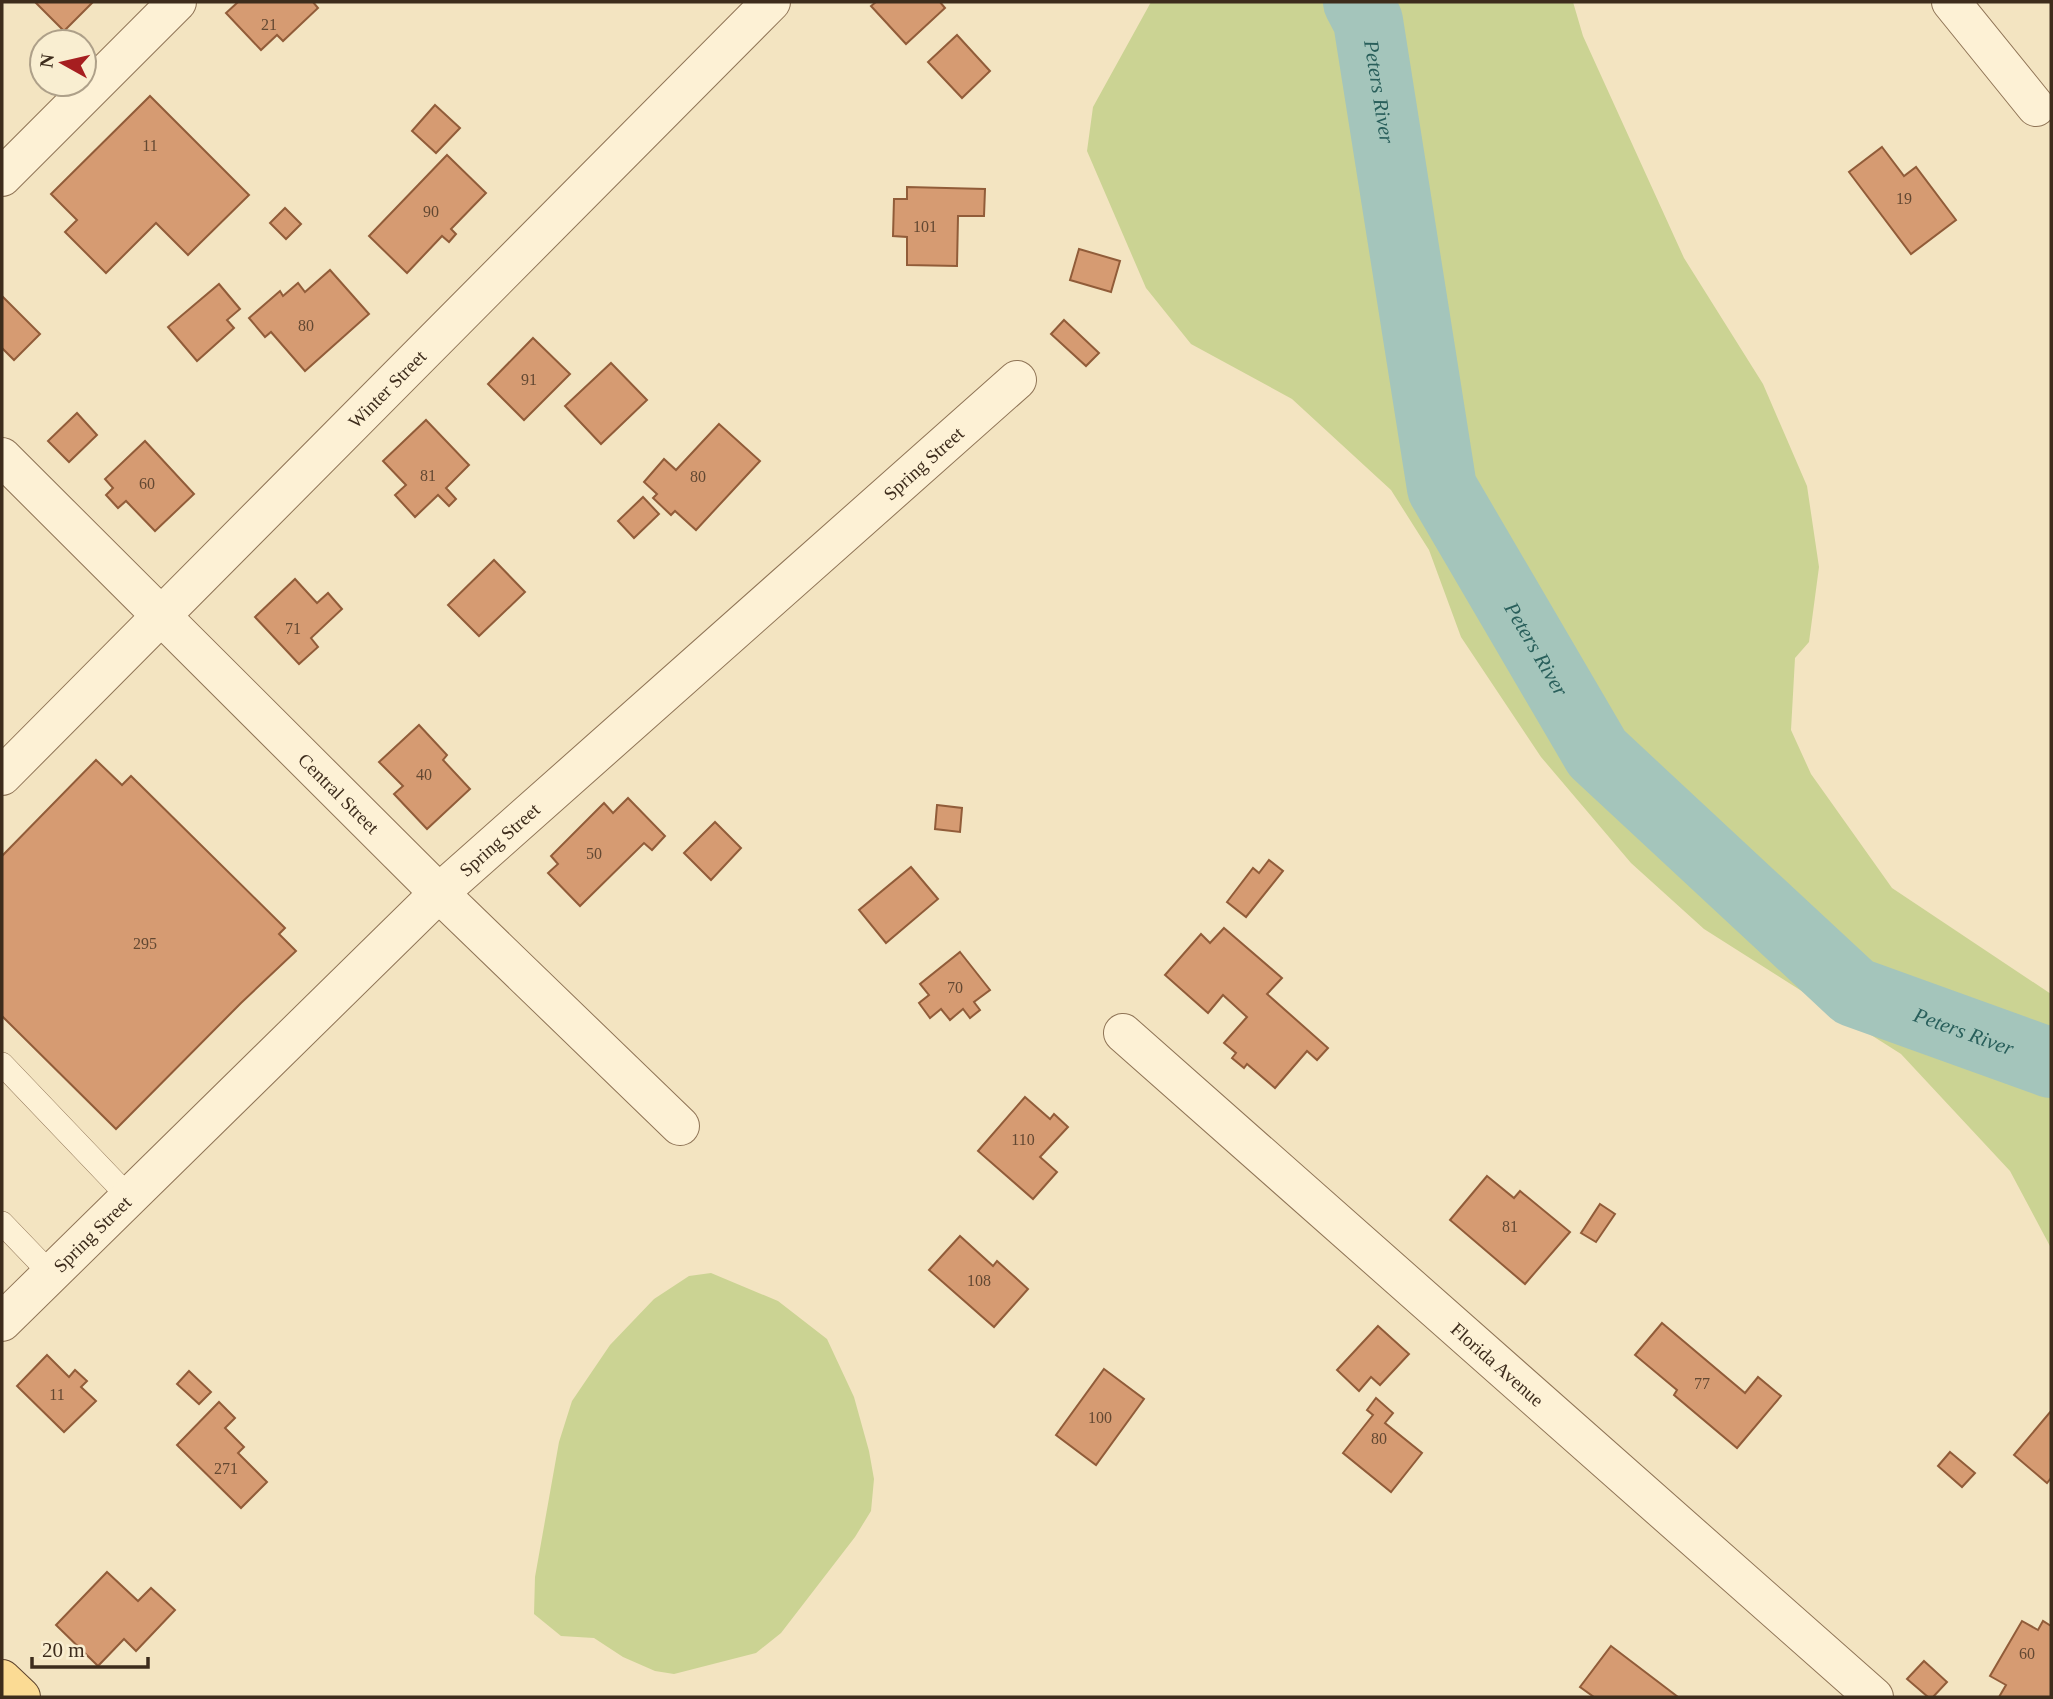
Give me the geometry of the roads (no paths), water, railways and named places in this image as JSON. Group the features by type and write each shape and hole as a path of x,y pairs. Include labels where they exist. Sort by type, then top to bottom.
{"main road":[{"path":"2,1679 21,1697"}],"street":[{"path":"2,177 177,2"},
{"name":"Winter Street","path":"2,776 771,2"},
{"path":"1951,2 2036,107"},
{"name":"Spring Street","path":"2,1322 439,893 1017,380"},
{"name":"Central Street","path":"2,457 439,893 680,1126"},
{"name":"Florida Avenue","path":"1123,1033 1874,1697"}],"lane":[{"path":"2,1065 130,1197"},
{"path":"2,1223 51,1274"}],"waterway":[{"name":"Peters River","path":"1358,2 1368,21 1442,488 1597,753 1854,992 2051,1063"}]}
